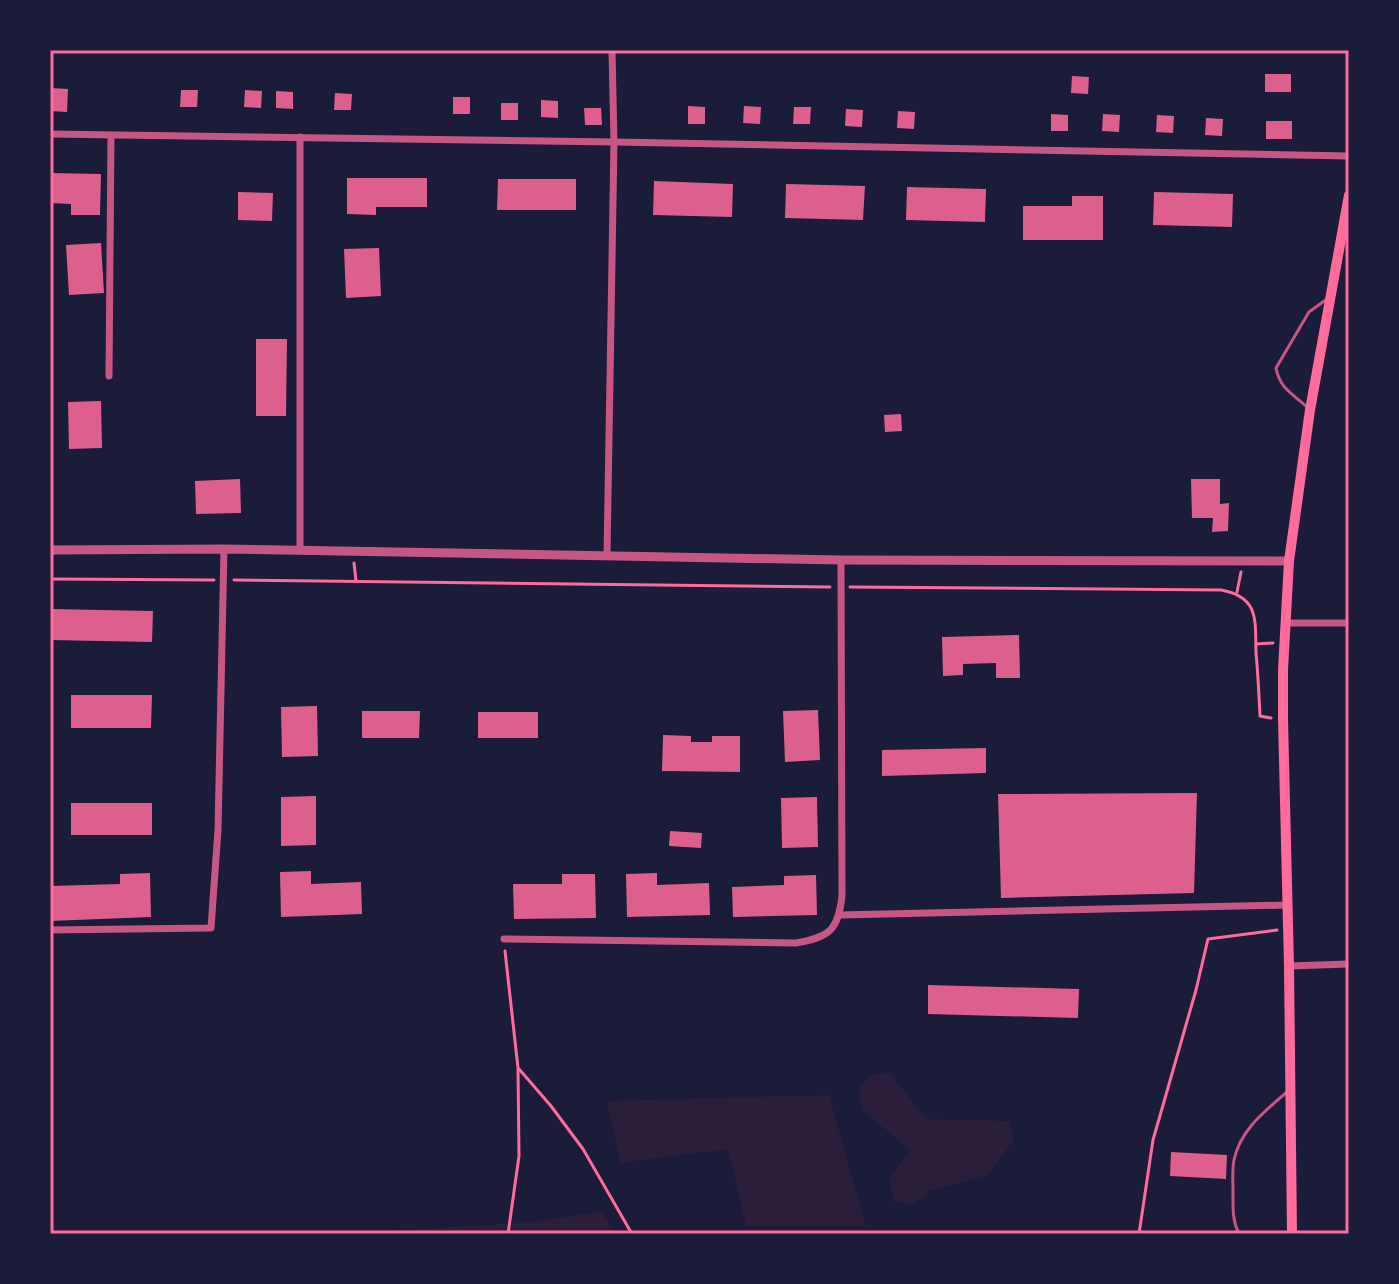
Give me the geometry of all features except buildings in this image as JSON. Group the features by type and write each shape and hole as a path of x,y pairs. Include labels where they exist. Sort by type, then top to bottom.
{"main road":[{"path":"1292,1234 1283,719 1289,561 1310,410 1349,195"}],"street":[{"path":"607,555 614,142 612,50"},
{"path":"50,134 1349,156"},
{"path":"109,376 111,136"},
{"path":"300,137 300,550"},
{"path":"50,930 211,928 218,830 224,549"},
{"path":"50,550 224,549 841,560 1289,561"},
{"path":"504,939 796,943 816,939 831,930 840,915 842,896 841,560"},
{"path":"1286,623 1349,623"},
{"path":"840,915 1288,905"},
{"path":"1289,966 1349,964"}],"lane":[{"path":"1310,410 1278,380 1276,368 1309,312 1330,297"},
{"path":"1239,1234 1234,1223 1233,1162 1239,1143 1249,1128 1290,1090"}],"path":[{"path":"353,551 356,581"},
{"path":"1237,593 1243,561"},
{"path":"50,579 1221,590 1237,593 1256,619 1260,716"},
{"path":"1256,644 1285,643"},
{"path":"1139,1234 1153,1140 1208,939 1288,928"},
{"path":"504,939 518,1068 519,1156 508,1234"},
{"path":"518,1068 583,1149 632,1234"}],"shaded area":[{"path":"890,1073 926,1119 1009,1121 1014,1140 988,1175 929,1191 914,1205 894,1202 889,1180 910,1150 861,1109 859,1089 871,1074"},
{"path":"829,1095 866,1226 746,1226 728,1149 620,1163 607,1101"},
{"path":"602,1211 615,1234 342,1234 531,1222"}]}
